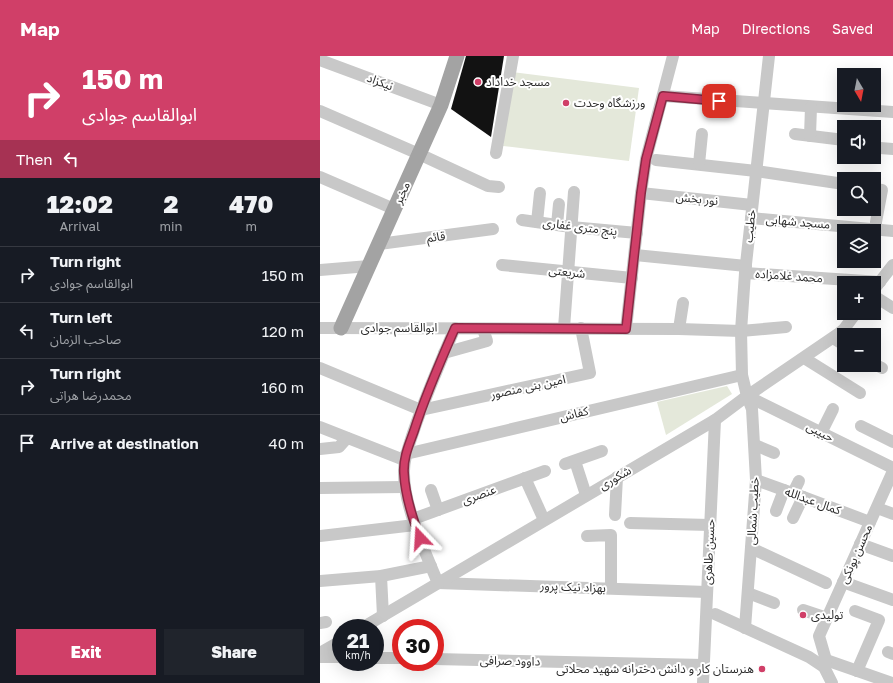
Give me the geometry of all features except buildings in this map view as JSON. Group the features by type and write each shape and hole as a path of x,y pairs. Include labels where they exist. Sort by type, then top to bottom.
{"main road":[{"name":"مخبر","path":"342,328 441,105 457,56"}],"street":[{"path":"496,153 513,56"},
{"path":"626,329 646,159 669,97 673,56"},
{"name":"خطیب","path":"747,396 742,375 741,331 745,270 769,56"},
{"name":"نیکزاد","path":"320,60 441,105"},
{"path":"669,97 893,112"},
{"path":"810,136 811,107"},
{"path":"320,111 488,186 499,187"},
{"path":"699,164 702,134"},
{"path":"795,134 837,139"},
{"path":"881,148 893,149"},
{"path":"656,160 756,171 837,183"},
{"path":"320,177 394,209"},
{"path":"564,328 574,192"},
{"path":"536,222 540,193"},
{"name":"نور بخش","path":"641,193 752,205"},
{"path":"557,224 559,204"},
{"name":"مسجد شهابی","path":"751,218 837,225"},
{"name":"پنج متری غفاری","path":"522,220 571,227 637,233"},
{"name":"قائم","path":"379,244 493,229"},
{"name":"مسجد شهابی","path":"881,229 893,231"},
{"name":"محمد غلامزاده","path":"635,255 837,280"},
{"name":"شریعتی","path":"502,265 632,278"},
{"path":"881,280 893,265"},
{"path":"320,270 369,266"},
{"path":"881,300 893,308"},
{"path":"679,329 683,303"},
{"name":"شکوری","path":"378,619 715,420 747,396 833,338 844,329 851,320"},
{"name":"ابوالقاسم جوادی","path":"320,328 581,328 741,331 786,327"},
{"path":"438,583 414,522 405,487 405,457 421,410 455,328"},
{"name":"امین بنی منصور","path":"421,410 590,373 581,328"},
{"path":"444,353 487,341 483,329"},
{"path":"833,338 837,341"},
{"path":"804,358 860,393"},
{"path":"320,368 421,410"},
{"name":"کفاش","path":"405,457 742,375"},
{"name":"حبیبی","path":"747,396 893,470"},
{"name":"خطیب شمالی","path":"745,628 756,480 752,409 747,396"},
{"path":"821,433 833,409"},
{"name":"حسین طاهری","path":"703,683 715,420"},
{"path":"861,426 893,442"},
{"path":"320,427 347,438 405,457"},
{"path":"320,449 339,447 347,438"},
{"path":"755,445 774,453"},
{"path":"586,495 570,462 602,451"},
{"name":"محسن پونکی","path":"825,664 819,636 893,470"},
{"name":"عنصری","path":"320,536 414,522 438,510 545,471"},
{"path":"615,515 617,477"},
{"path":"525,478 544,520"},
{"name":"کمال عبدالله","path":"756,480 870,522"},
{"path":"793,518 794,493 799,481"},
{"path":"320,488 405,487"},
{"path":"431,490 438,510"},
{"path":"776,511 794,493"},
{"path":"876,508 893,514"},
{"path":"630,523 710,525"},
{"path":"587,536 611,535 612,588"},
{"path":"860,544 893,556"},
{"path":"751,548 826,583"},
{"path":"320,581 381,576 431,566"},
{"path":"381,576 383,616"},
{"path":"843,582 893,600"},
{"name":"بهزاد نیک پرور","path":"438,583 707,592"},
{"path":"748,593 774,603"},
{"path":"803,610 827,618"},
{"path":"855,611 879,620 857,671"},
{"path":"715,614 825,664 857,671 887,682"},
{"path":"320,653 332,646"},
{"path":"320,657 332,657"},
{"name":"داوود صرافی","path":"444,659 704,665"},
{"path":"825,664 832,683"}],"shaded area":[{"path":"512,72 639,88 629,161 503,146"},
{"path":"727,386 732,394 666,435 657,402"}],"place":[{"name":"مسجد خداداد","path":"478,82"},
{"name":"ورزشگاه وحدت","path":"566,103"},
{"name":"تولیدی","path":"803,615"},
{"name":"هنرستان کار و دانش دخترانه شهید محلاتی","path":"762,669"}],"route":[{"path":"420,538 413,519 405,487 404,460 421,410 455,328 626,329 646,159 663,96 719,101"}]}
